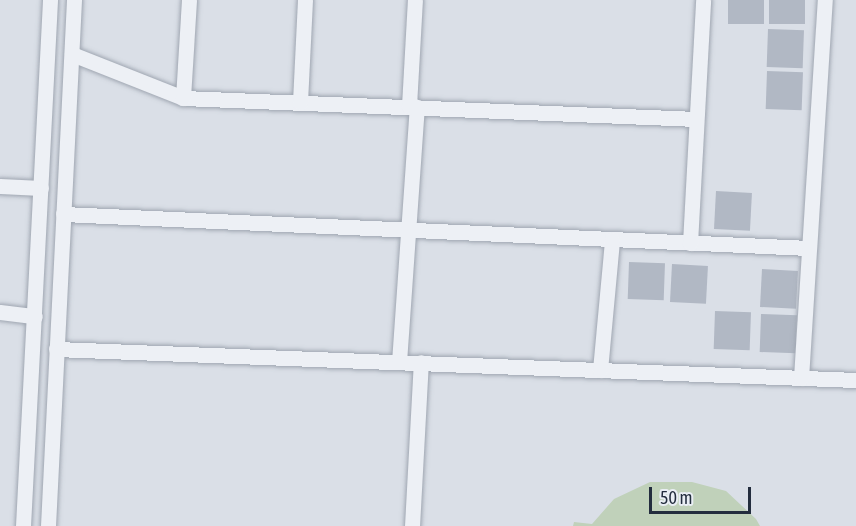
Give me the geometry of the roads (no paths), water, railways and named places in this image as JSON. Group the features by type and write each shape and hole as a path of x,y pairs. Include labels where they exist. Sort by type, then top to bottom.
{"street":[{"path":"23,526 50,0"},
{"path":"48,526 74,0"},
{"path":"183,98 189,0"},
{"path":"300,102 305,0"},
{"path":"399,362 408,231 414,0"},
{"path":"690,243 703,0"},
{"path":"801,378 825,0"},
{"path":"72,54 183,98 696,119"},
{"path":"0,186 41,188"},
{"path":"63,214 808,248"},
{"path":"600,370 612,240"},
{"path":"0,312 35,316"},
{"path":"56,349 856,380"},
{"path":"412,526 421,363"}]}
